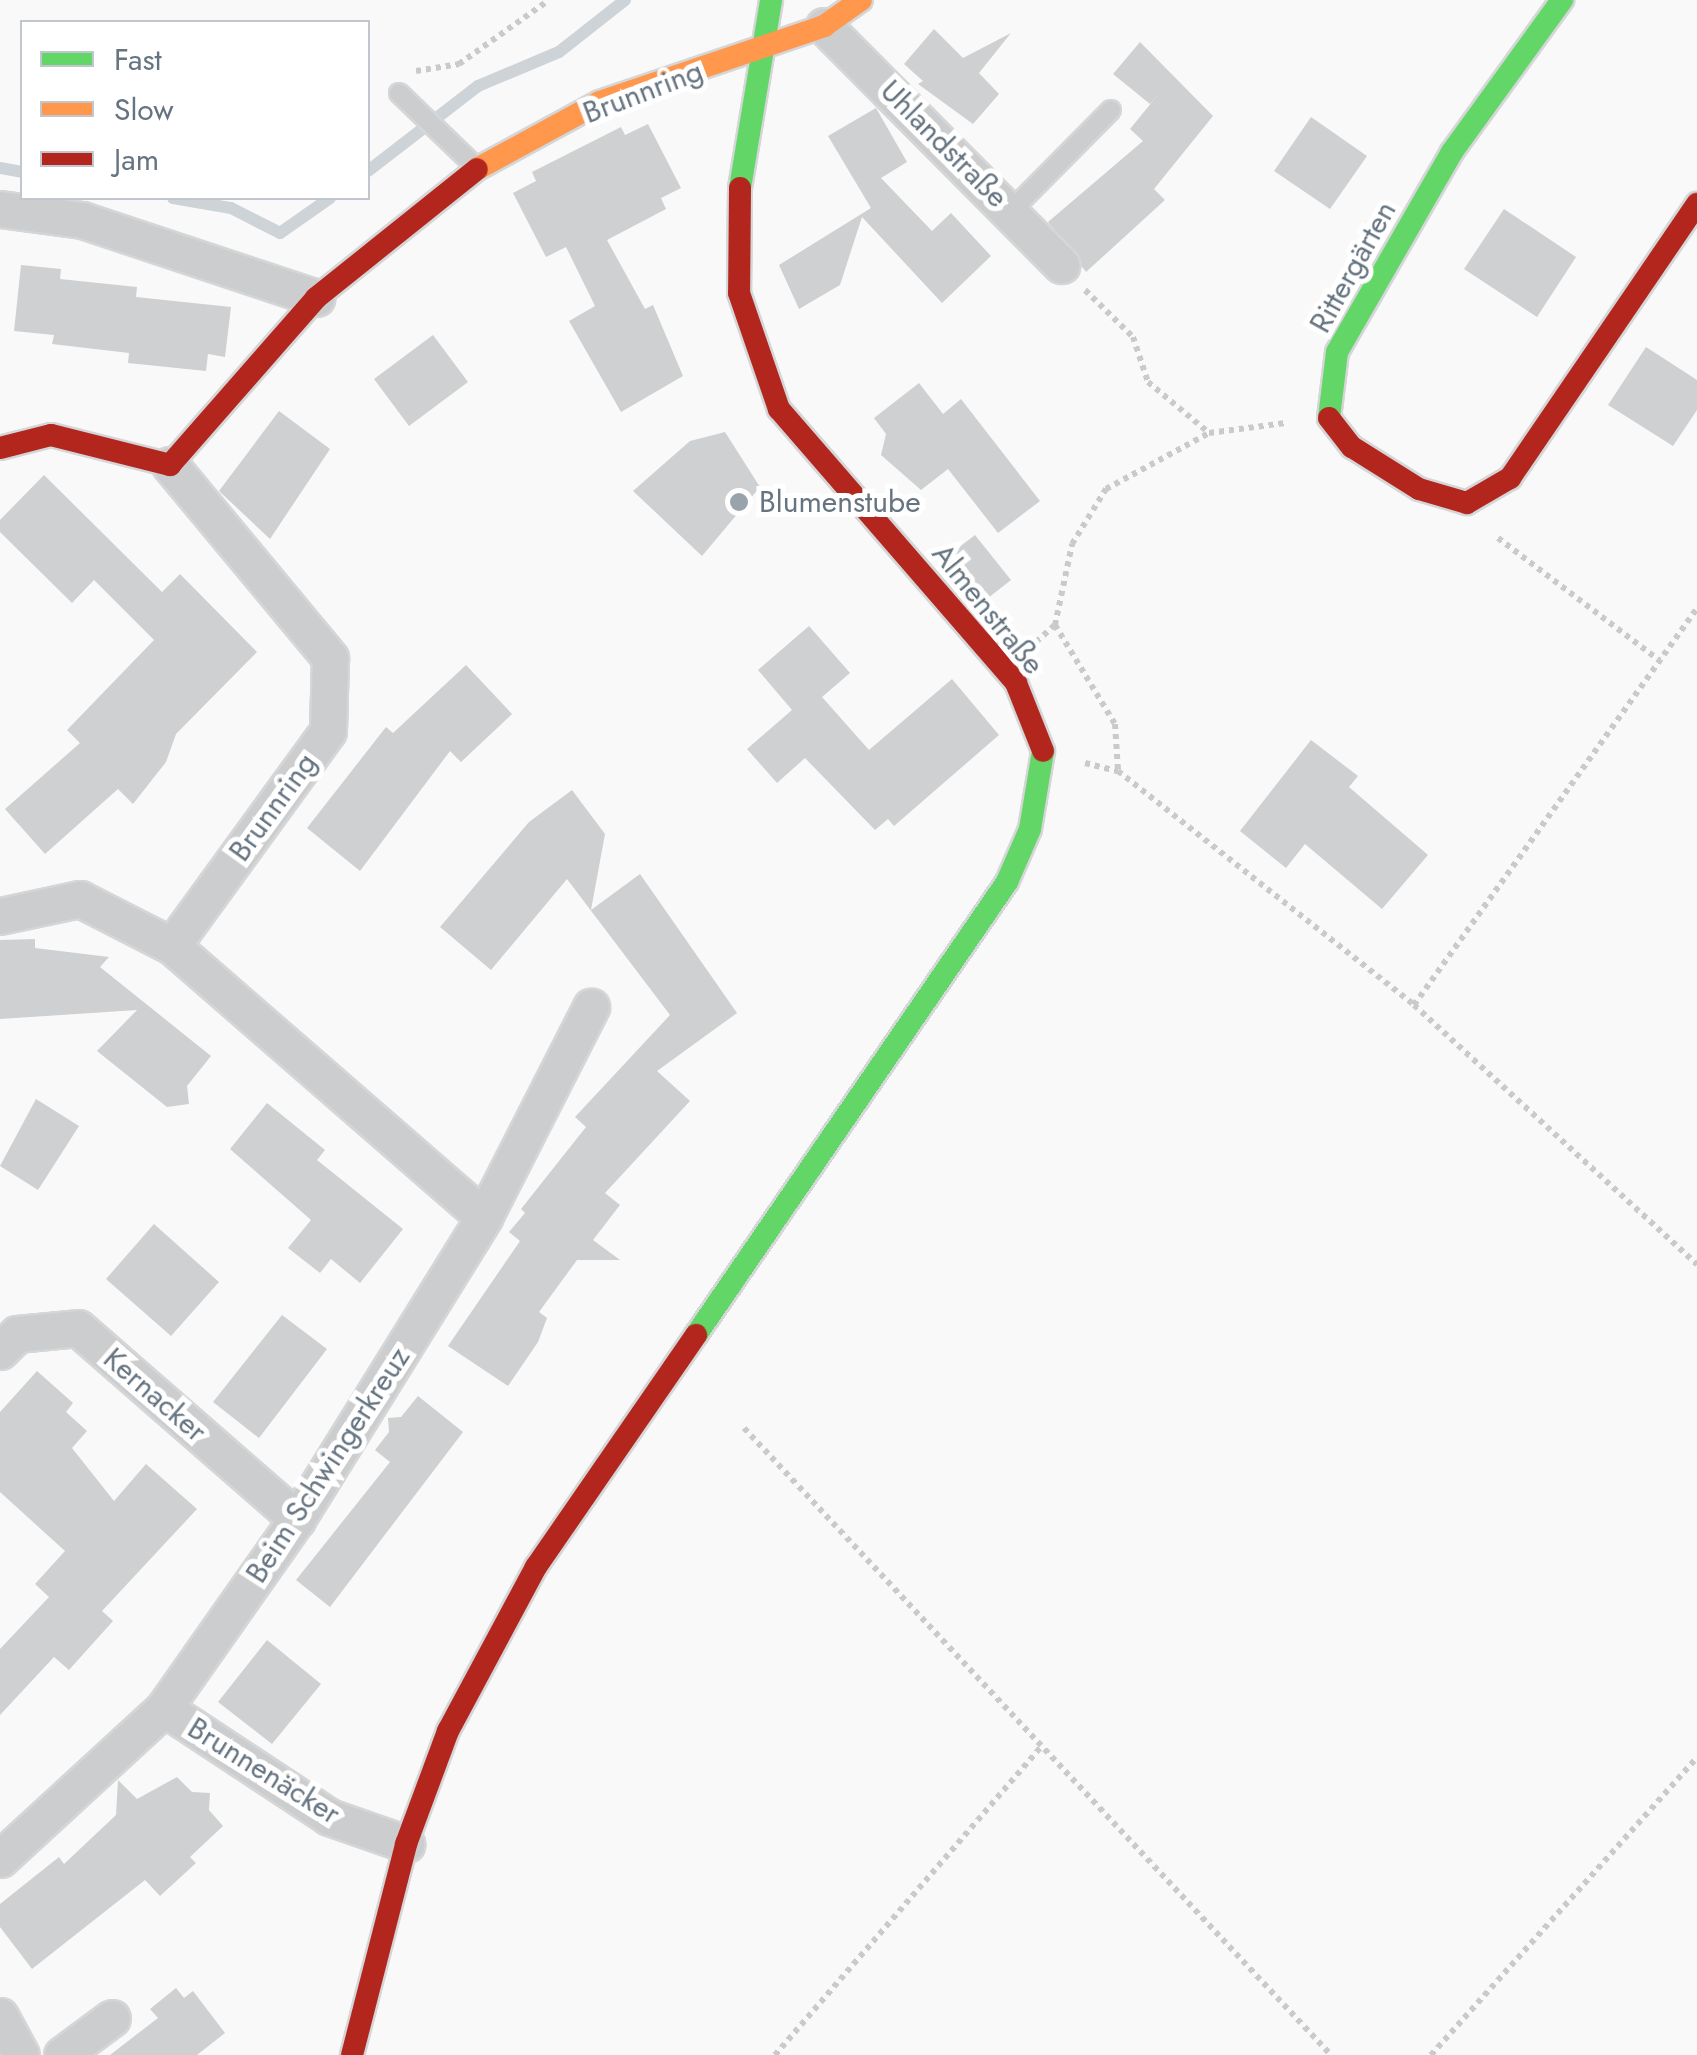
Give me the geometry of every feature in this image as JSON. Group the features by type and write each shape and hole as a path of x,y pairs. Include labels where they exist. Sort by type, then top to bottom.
{"street":[{"name":"Almenstraße","path":"771,0 766,48 740,174 738,293 779,409 1006,671 1044,753"},
{"path":"766,48 824,26 861,0"},
{"name":"Rittergärten","path":"1328,417 1337,352 1452,152 1562,0"},
{"name":"Uhlandstraße","path":"824,26 1011,211 1060,266"},
{"name":"Brunnring","path":"172,946 328,730 330,658 170,465 316,298 477,169 600,102 766,48"},
{"path":"1328,417 1352,446 1419,488 1467,503 1510,478 1697,204"},
{"path":"0,209 82,220 316,298"},
{"path":"0,448 51,435 170,465"},
{"path":"352,2055 406,1844 448,1730 536,1567 1007,882 1030,829 1044,753"},
{"path":"0,916 80,899 172,946 484,1216"},
{"name":"Beim Schwingerkreuz","path":"164,1708 297,1519 484,1216 591,1007"},
{"name":"Kernacker","path":"0,1351 16,1334 78,1328 297,1519"},
{"name":"Brunnenäcker","path":"0,1860 164,1708 329,1817 406,1844"},
{"path":"0,2016 21,2055"},
{"path":"62,2055 112,2018"}],"lane":[{"path":"405,98 477,169"},
{"path":"1011,211 1111,110"}],"path":[{"path":"405,98 414,71 459,64 548,0"},
{"path":"1060,266 1133,337 1148,382 1210,433"},
{"path":"1006,671 1054,624 1072,544 1106,489 1210,433 1328,417"},
{"path":"1467,503 1508,549 1660,662"},
{"path":"1414,1005 1697,608"},
{"path":"1054,624 1116,724 1118,771"},
{"path":"1044,753 1118,771 1414,1005 1697,1264"},
{"path":"744,1428 1331,2055"},
{"path":"774,2055 1043,1745"},
{"path":"1431,2055 1697,1757"}],"building":[{"path":"934,29 963,58 1011,33 979,73 999,94 973,124 918,84 923,81 904,64"},
{"path":"1140,42 1213,116 1154,189 1165,200 1086,272 1048,222 1143,141 1130,129 1161,91 1150,104 1113,74"},
{"path":"876,108 907,162 881,178 932,231 951,213 991,256 942,303 862,217 840,285 799,309 779,265 871,208 828,136"},
{"path":"1311,117 1367,156 1330,209 1274,171"},
{"path":"648,124 681,188 661,198 666,209 607,240 645,309 653,305 683,376 621,412 569,321 595,306 566,247 546,257 513,193 536,181 532,172 621,127 625,135"},
{"path":"1504,209 1576,257 1537,317 1464,269"},
{"path":"21,265 61,269 60,279 137,287 136,297 231,307 225,357 208,354 206,371 128,363 129,353 52,344 54,335 14,331"},
{"path":"433,335 468,382 409,426 374,379"},
{"path":"1646,347 1697,380 1697,410 1673,446 1608,405"},
{"path":"919,383 943,414 961,399 1040,501 998,533 948,469 921,490 881,455 886,434 874,418"},
{"path":"279,411 330,449 270,539 219,491"},
{"path":"725,432 760,487 702,556 633,491 690,441"},
{"path":"44,475 162,592 180,574 257,652 176,734 166,762 133,804 118,789 45,854 5,809 80,743 67,730 154,640 94,580 72,603 0,532 0,520"},
{"path":"975,535 1011,580 983,602 945,558"},
{"path":"809,626 850,673 822,697 869,750 952,679 999,735 894,826 888,819 875,830 805,758 777,783 747,749 792,710 758,670"},
{"path":"466,665 512,714 461,762 450,751 360,871 307,828 386,727 393,733"},
{"path":"1311,740 1358,776 1349,787 1428,855 1382,909 1305,844 1286,868 1240,831"},
{"path":"572,790 605,834 591,910 640,874 737,1013 657,1071 690,1101 605,1193 620,1205 593,1240 620,1260 577,1260 539,1312 547,1318 538,1342 508,1386 448,1346 520,1241 509,1232 525,1213 521,1209 586,1127 575,1117 670,1015 567,879 491,970 440,927 529,822"},
{"path":"35,939 35,948 109,957 100,967 211,1056 187,1086 189,1104 167,1107 97,1051 137,1010 0,1019 0,940"},
{"path":"36,1099 79,1126 38,1190 0,1166"},
{"path":"267,1103 325,1150 317,1160 403,1229 360,1283 331,1259 320,1273 288,1248 311,1220 230,1149"},
{"path":"154,1224 219,1282 171,1336 106,1279"},
{"path":"282,1315 327,1349 259,1438 213,1402"},
{"path":"37,1371 73,1403 66,1412 87,1431 72,1448 114,1501 146,1464 197,1509 102,1611 113,1621 69,1670 54,1657 0,1715 0,1649 49,1597 35,1584 65,1551 0,1492 0,1412"},
{"path":"418,1396 463,1432 330,1607 296,1580 390,1462 375,1450 389,1432 388,1418 401,1417"},
{"path":"267,1640 321,1684 272,1744 218,1702"},
{"path":"177,1777 192,1792 210,1793 209,1810 223,1826 190,1857 196,1863 160,1896 145,1880 32,1969 0,1927 0,1904 59,1857 64,1864 116,1815 118,1780 137,1799"},
{"path":"176,1988 184,1998 193,1991 225,2033 197,2055 110,2055 158,2018 150,2009"}],"waterway":[{"path":"370,169 478,86 559,52 625,0"},
{"path":"0,168 20,172"},
{"path":"185,200 231,208 280,233 327,200"}],"traffic: fast":[{"path":"740,188 771,0"},
{"path":"1329,418 1337,352 1452,152 1562,0"},
{"path":"696,1335 1007,882 1030,829 1043,751"}],"traffic: slow":[{"path":"477,169 600,102 824,26 861,0"}],"traffic: jam":[{"path":"0,448 51,435 170,465 316,298 477,169"},
{"path":"740,188 739,293 779,409 1016,683 1043,751"},
{"path":"1329,418 1352,447 1419,489 1467,503 1510,478 1697,204"},
{"path":"352,2055 406,1844 448,1731 536,1567 696,1335"}],"place":[{"name":"Blumenstube","path":"739,502"}]}
